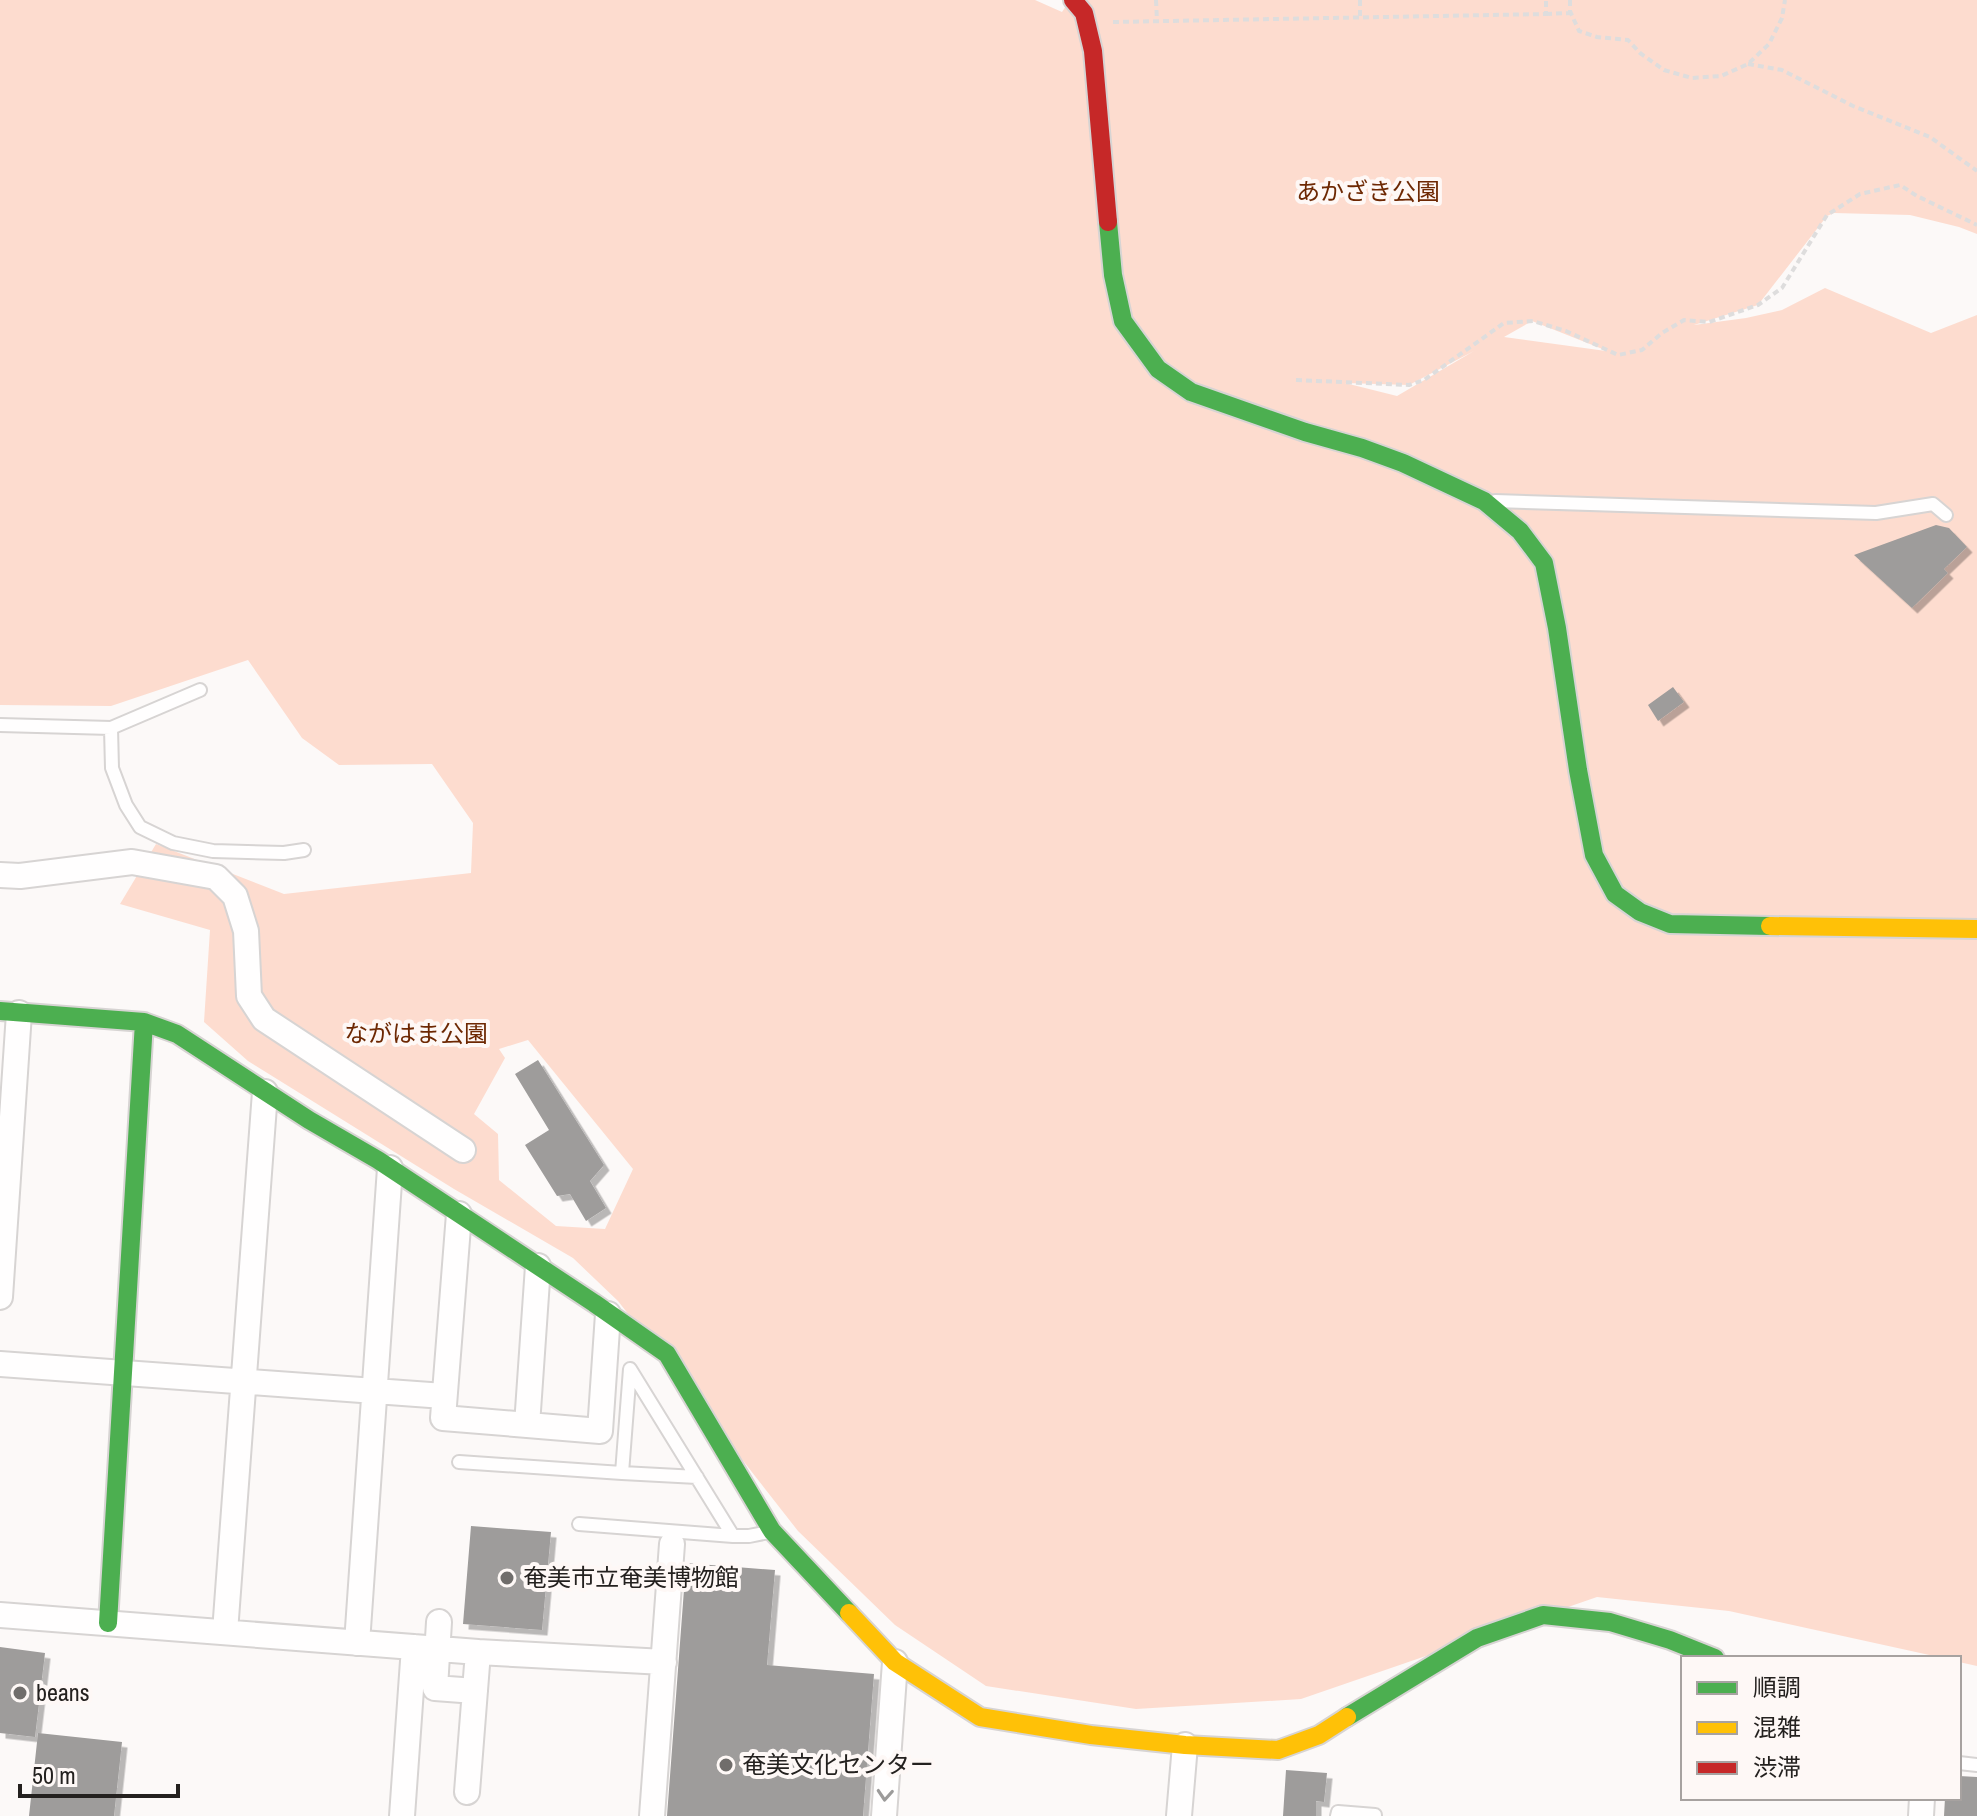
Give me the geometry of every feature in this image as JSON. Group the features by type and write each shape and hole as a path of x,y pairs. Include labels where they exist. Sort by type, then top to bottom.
{"street":[{"path":"1079,6 1093,51 1113,275 1123,321 1158,369 1191,392 1403,463 1484,501 1520,531 1544,563 1594,855 1615,894 1640,912 1670,924 1977,929"},
{"path":"0,875 20,876 132,862 216,877 235,896 246,931 249,996 264,1019 463,1150"},
{"path":"0,1297 10,1012 144,1022 177,1034 390,1168 667,1354 772,1531 895,1662 980,1717 1091,1735 1185,1745 1278,1750 1319,1735 1477,1638 1543,1615 1610,1622 1710,1656"},
{"path":"108,1623 144,1022"},
{"path":"225,1632 265,1092"},
{"path":"357,1643 390,1168"},
{"path":"459,1214 443,1418 600,1431 608,1314"},
{"path":"527,1425 538,1266"},
{"path":"0,1364 444,1396"},
{"path":"652,1816 672,1544"},
{"path":"0,1615 478,1652 664,1662"},
{"path":"439,1622 435,1688 475,1691"},
{"path":"402,1816 414,1647"},
{"path":"467,1792 478,1652"},
{"path":"884,1816 895,1662"},
{"path":"1179,1816 1185,1745"}],"lane":[{"path":"1484,501 1876,513 1933,504 1946,515"},
{"path":"0,725 111,728 200,690"},
{"path":"111,728 112,768 126,805 140,827 173,843 213,851 284,853 304,850"},
{"path":"622,1473 630,1369 733,1536"},
{"path":"459,1462 697,1477"},
{"path":"579,1524 733,1536 772,1531"},
{"path":"1337,1816 1338,1812 1375,1815"}],"path":[{"path":"1156,0 1157,21"},
{"path":"1360,0 1360,18"},
{"path":"1546,0 1546,14"},
{"path":"1570,0 1571,13 1579,31 1597,37 1628,40 1664,70 1692,78 1721,76 1748,64 1769,44 1782,18 1785,0"},
{"path":"1079,6 1108,22 1571,13"},
{"path":"1748,64 1782,70 1853,106 1930,137 1977,171"},
{"path":"1296,380 1409,385 1424,380 1504,323 1533,321 1566,331 1618,355 1642,350 1684,320 1709,322 1758,305 1782,288 1827,215 1860,194 1900,185 1977,225"}],"green space":[{"path":"0,0 1035,0 1062,12 1070,0 1977,0 1977,234 1910,215 1834,213 1827,216 1758,305 1694,325 1782,310 1825,288 1931,333 1977,315 1977,1666 1961,1662 1961,1656 1934,1656 1729,1611 1597,1597 1301,1699 1136,1709 986,1686 895,1625 798,1531 618,1301 573,1258 454,1189 248,1061 204,1022 210,930 120,904 156,844 284,894 471,873 473,823 432,764 339,765 302,738 248,660 111,706 0,705","holes":["1532,321 1606,351 1504,337","1474,351 1397,396 1345,383 1409,385","273,1013 349,1087 264,1034","528,1040 633,1169 605,1229 556,1226 499,1180 498,1134 474,1114 505,1058 499,1049"]}],"building":[{"path":"1936,525 1949,528 1967,547 1944,569 1948,573 1912,608 1854,555"},
{"path":"1673,687 1684,702 1658,721 1648,705"},
{"path":"538,1060 604,1165 590,1181 606,1208 586,1221 570,1194 557,1196 525,1145 549,1130 515,1074"},
{"name":"奄美市立奄美博物館","path":"471,1526 551,1532 542,1630 463,1624"},
{"path":"686,1563 775,1570 767,1665 874,1674 863,1816 667,1816"},
{"name":"beans","path":"0,1647 45,1653 35,1737 0,1733"},
{"path":"38,1733 122,1742 114,1816 29,1816"},
{"path":"1286,1770 1327,1773 1324,1802 1316,1801 1316,1816 1283,1816"},
{"path":"1961,1776 1977,1777 1977,1816 1944,1816 1945,1800 1961,1800"}],"traffic: fast":[{"path":"1108,222 1113,275 1123,321 1158,369 1191,392 1403,463 1484,501 1520,531 1544,563 1594,855 1615,894 1640,912 1670,924 1770,926"},
{"path":"0,1011 144,1022 177,1034 309,1120 378,1160 667,1354 772,1531 849,1613"},
{"path":"108,1623 144,1022"},
{"path":"1347,1717 1477,1638 1543,1615 1610,1622 1710,1656"}],"traffic: slow":[{"path":"1770,926 1977,929"},
{"path":"849,1613 895,1662 980,1717 1091,1735 1185,1745 1278,1750 1319,1735 1347,1717"}],"traffic: jam":[{"path":"1073,0 1084,13 1093,51 1108,222"}],"place":[{"name":"奄美市立奄美博物館","path":"507,1578"},
{"name":"beans","path":"20,1693"},
{"name":"奄美文化センター","path":"726,1765"}],"park label":[{"name":"あかざき公園","path":"1368,192"},
{"name":"ながはま公園","path":"416,1034"}]}
